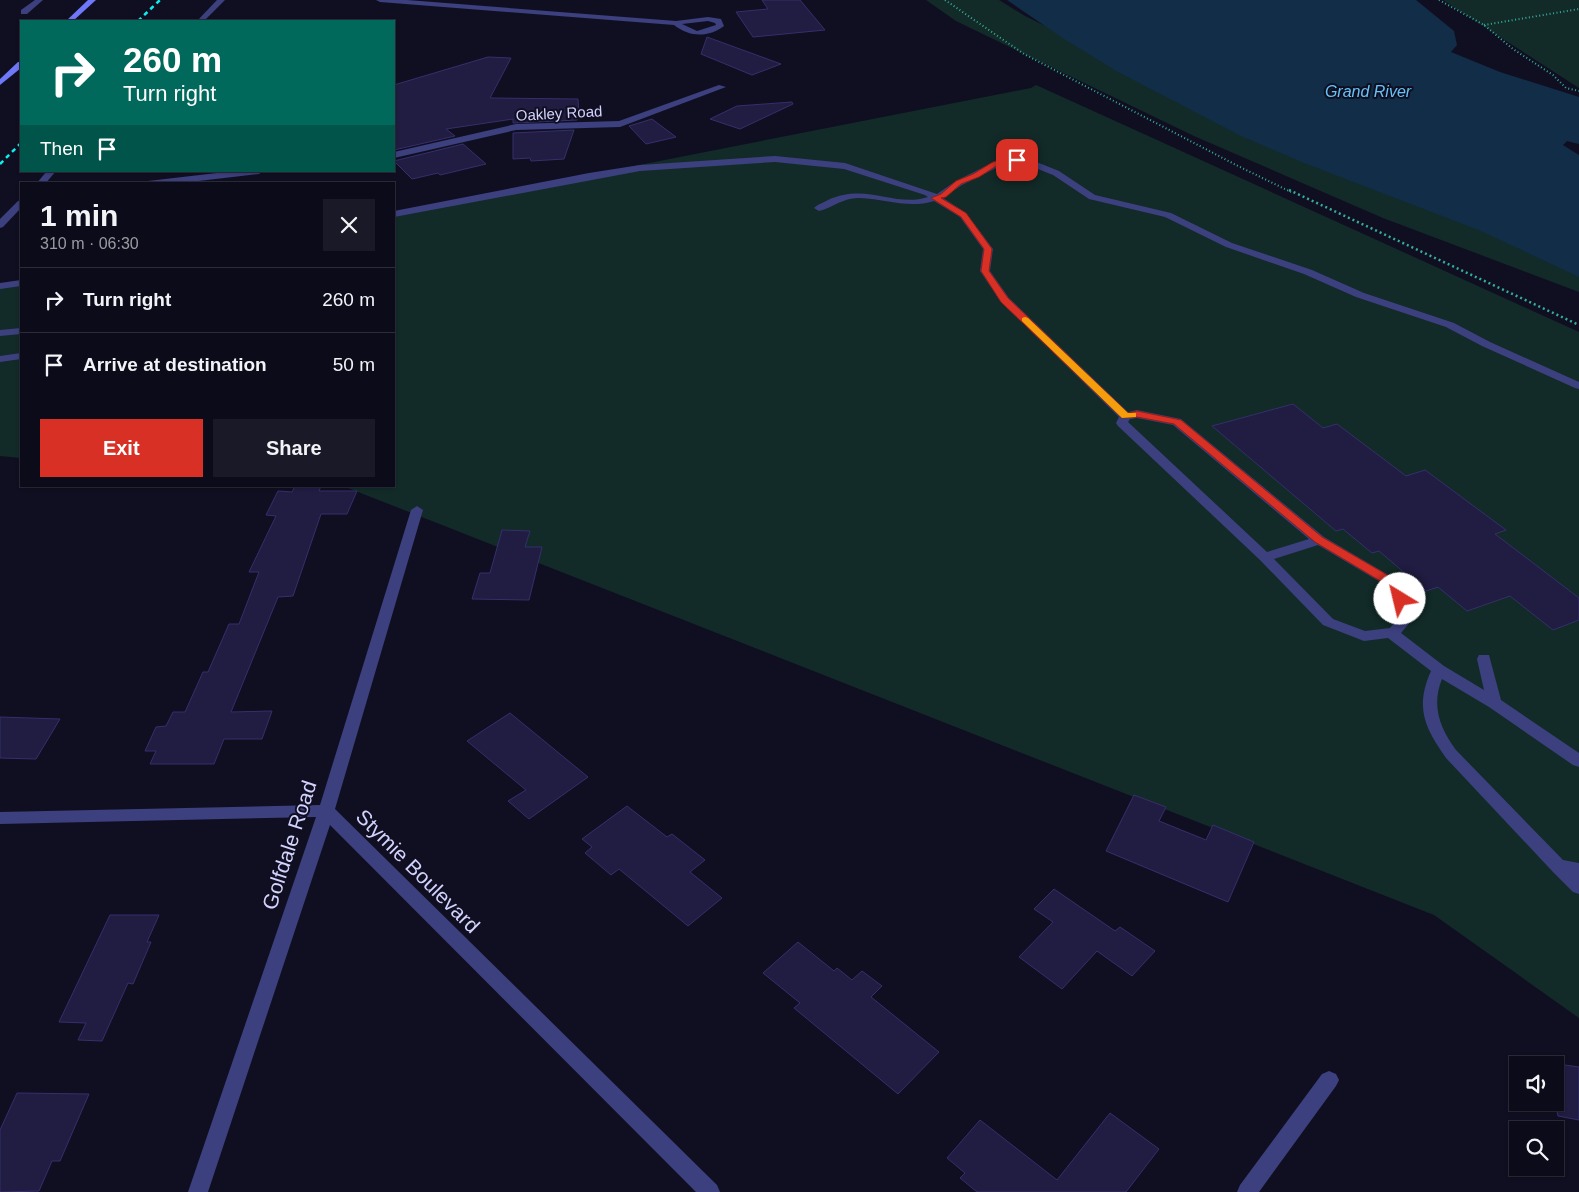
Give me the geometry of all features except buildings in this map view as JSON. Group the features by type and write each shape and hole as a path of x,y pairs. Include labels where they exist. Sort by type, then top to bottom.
{"main road":[{"path":"70,20 92,0"},
{"path":"0,83 20,65"}],"street":[{"path":"24,12 38,0"},
{"path":"201,20 221,0"},
{"path":"380,0 676,23 708,18 718,21 720,26 700,33 686,32 676,23"},
{"name":"Oakley Road","path":"395,154 516,128 620,124 722,88"},
{"path":"395,214 589,176 640,168 775,159 845,166 935,198 964,215 988,249 985,271 1004,300 1126,416"},
{"path":"819,208 844,196 860,195 913,203 944,195 958,183 976,176 996,164 1011,160 1031,162 1056,174 1092,197 1168,215 1229,245 1300,269 1360,295 1438,320 1579,386"},
{"path":"42,182 51,172"},
{"path":"165,182 250,172"},
{"path":"0,225 20,204"},
{"path":"0,286 20,283"},
{"path":"0,333 20,331"},
{"path":"0,359 20,356"},
{"path":"1137,414 1177,422 1319,540 1392,583 1409,615 1394,632 1364,636 1328,622 1265,557 1122,423 1126,416 1137,414"},
{"name":"Golfdale Road","path":"198,1192 326,811 417,510"},
{"path":"1265,557 1319,540"},
{"path":"1391,632 1439,670 1494,702 1579,761"},
{"path":"1484,659 1494,702"},
{"path":"1439,670 1428,696 1430,718 1437,737 1450,754 1579,887"},
{"path":"0,818 326,811"},
{"name":"Stymie Boulevard","path":"326,811 710,1192"},
{"path":"1559,867 1567,866 1579,870"},
{"path":"1247,1192 1330,1080"}],"path":[{"path":"945,0 1024,54 1238,166 1375,232 1579,325"},
{"path":"1439,0 1484,25 1513,49 1553,75 1566,88 1579,91"},
{"path":"1484,25 1579,9"}],"green space":[{"path":"926,0 999,0 1025,16 1182,93 1579,271 1579,292 1383,218 1194,136 956,21"},
{"path":"1443,0 1579,0 1579,88"},
{"path":"1036,85 1579,332 1579,1018 1434,915 346,487 395,487 395,213 1031,88"},
{"path":"20,284 20,458 0,456 0,288"}],"water":[{"name":"Grand River","path":"1007,0 1416,0 1454,31 1457,45 1451,52 1500,72 1579,97 1579,144 1567,141 1563,145 1579,155 1579,277 1481,231 1304,163 1241,136 1118,72 1064,39"}],"railway":[{"path":"139,20 160,0"},
{"path":"0,164 20,144"}],"slow traffic":[{"path":"1025,319 1126,416 1132,415"}],"route":[{"path":"1017,160 1006,160 996,164 976,176 958,183 952,190 935,198 964,215 988,249 985,271 1004,300 1126,416 1137,414 1177,422 1319,540 1392,583 1400,599"}]}
